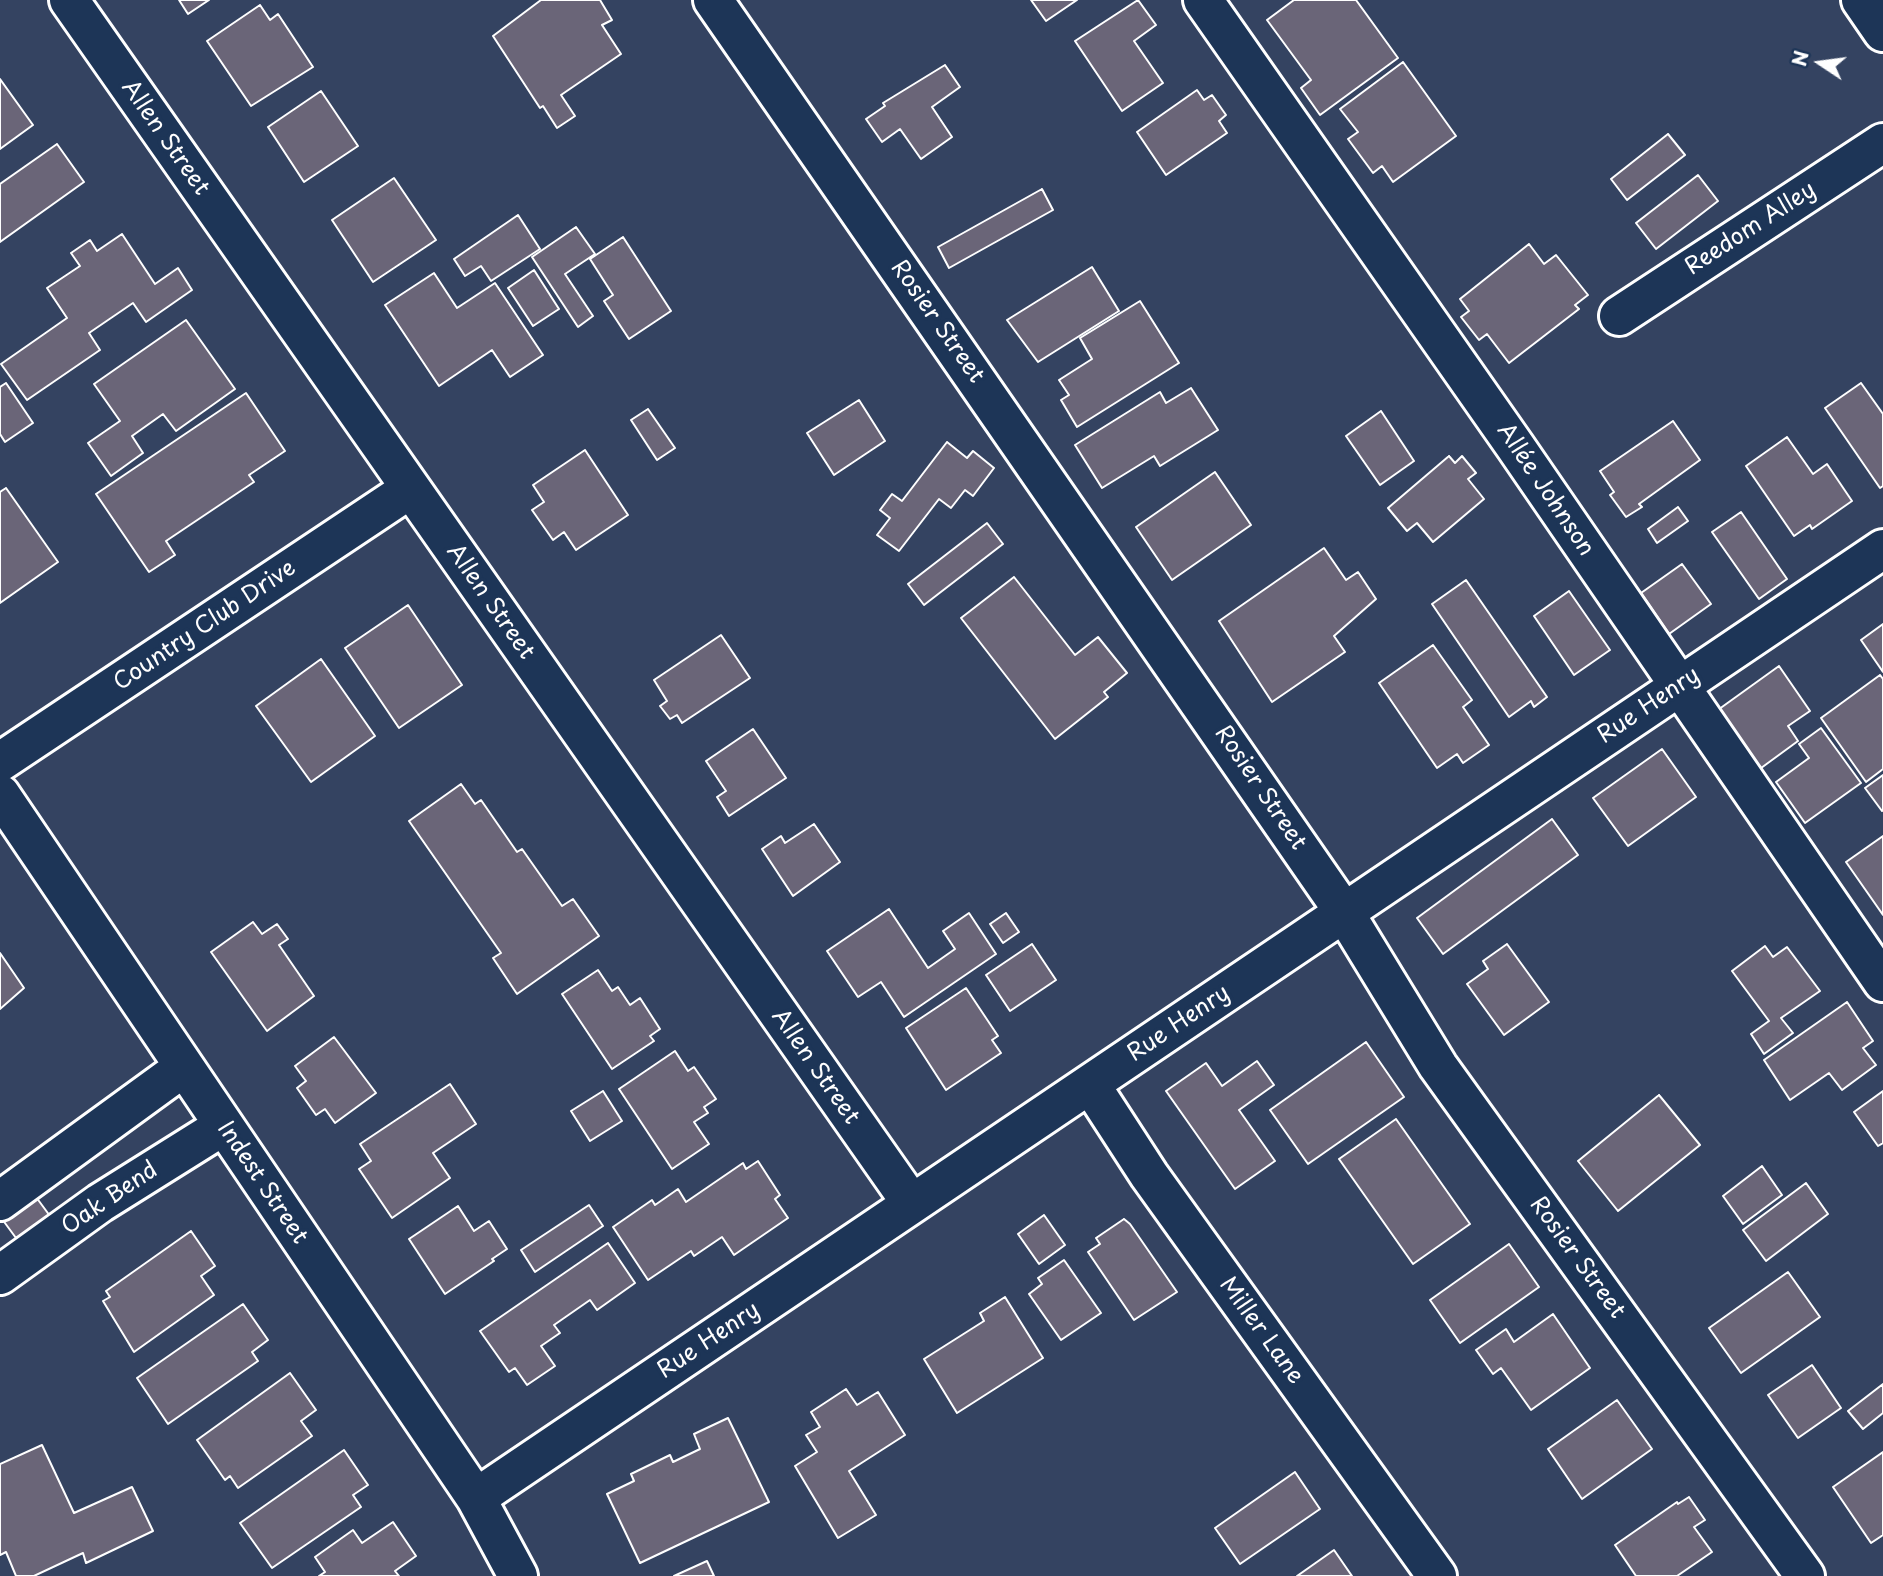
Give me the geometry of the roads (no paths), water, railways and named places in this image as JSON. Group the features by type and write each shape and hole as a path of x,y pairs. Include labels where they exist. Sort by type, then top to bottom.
{"street":[{"name":"Allen Street","path":"69,0 912,1204"},
{"name":"Rosier Street","path":"713,0 1344,912 1438,1066 1805,1576"},
{"name":"Allée Johnson","path":"1203,0 1515,446 1883,982"},
{"path":"1861,0 1883,32"},
{"name":"Reedom Alley","path":"1619,316 1883,143"},
{"name":"Country Club Drive","path":"0,762 410,489"},
{"name":"Rue Henry","path":"476,1498 1883,549"},
{"name":"Indest Street","path":"0,794 476,1498 519,1576"},
{"path":"0,1201 184,1067"},
{"name":"Miller Lane","path":"1090,1084 1149,1175 1437,1576"},
{"name":"Oak Bend","path":"0,1275 100,1203 223,1126"}]}
